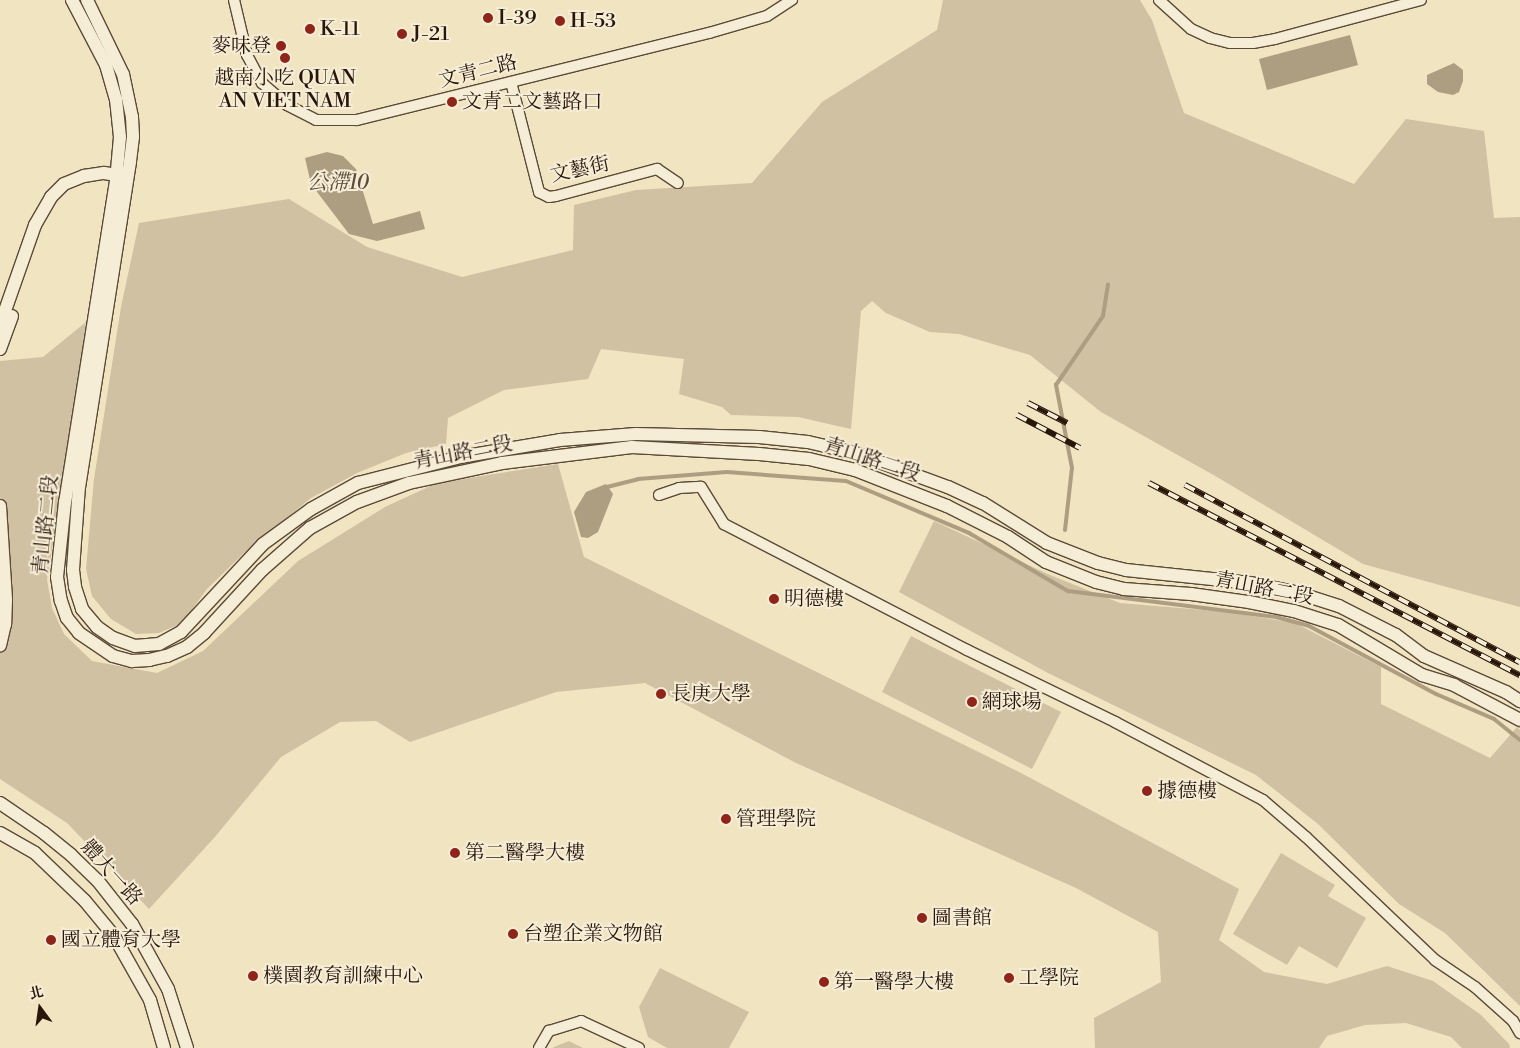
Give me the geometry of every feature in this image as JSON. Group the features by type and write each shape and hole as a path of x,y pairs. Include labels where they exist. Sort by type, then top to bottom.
{"street":[{"name":"青山路二段","path":"72,0 106,65 119,116 120,180 79,486 73,570 75,587 82,609 97,626 113,638 135,646 160,644 181,632 263,544 311,509 358,483 460,457 560,440 636,434 759,437 808,442 855,453 948,487 983,503 1047,543 1098,563 1126,570 1250,584 1295,592 1339,606 1396,635 1424,656 1506,692 1520,701"},
{"name":"青山路二段","path":"87,0 115,54 129,95 133,137 120,180 65,502 58,577 61,601 67,618 79,634 113,656 132,660 149,660 167,656 187,647 204,633 262,570 310,528 357,502 409,483 502,462 642,448 759,454 809,459 855,470 947,506 1008,537 1046,562 1096,582 1124,589 1191,594 1249,602 1294,611 1338,625 1422,676 1454,685 1520,720"},
{"name":"文青二路","path":"234,0 247,55 262,83 287,105 316,120 356,120 717,31 766,16 792,0"},
{"path":"1160,0 1191,29 1210,38 1230,44 1253,43 1275,39 1421,0"},
{"name":"文藝街","path":"511,82 539,192 549,197 556,196 657,169 678,182"},
{"path":"0,325 35,225 51,197 64,184 84,176 104,173 120,180"},
{"path":"0,349 46,220 56,203 68,190 86,183 120,180"},
{"path":"659,495 679,488 701,487 724,524 967,650 1116,722 1264,800 1306,837 1435,960 1474,987 1514,1021 1520,1033"},
{"path":"0,506 6,600 5,624 0,645"},
{"name":"體大一路","path":"0,803 44,833 71,855 98,881 132,924 168,989 187,1048"},
{"name":"體大一路","path":"0,833 35,853 85,901 114,936 150,1000 164,1048"},
{"path":"539,1048 549,1031 581,1021 639,1048"}],"shaded area":[{"path":"943,0 1140,0 1152,20 1184,113 1354,184 1406,119 1484,131 1494,218 1520,217 1520,607 1363,564 1217,477 1101,412 1030,355 959,334 930,332 886,313 872,301 861,311 851,429 798,417 731,415 722,407 679,394 684,359 601,349 588,379 504,390 448,418 446,444 406,453 357,473 311,498 245,552 207,589 182,623 159,633 136,634 111,619 92,596 86,569 94,479 121,307 139,223 289,199 367,247 462,277 573,250 574,205 636,190 752,183 822,102 937,30"},
{"path":"86,322 65,476 47,579 52,608 64,634 92,661 157,673 203,651 298,561 385,507 437,483 558,464 584,557 1021,773 1239,889 1219,940 1264,972 1327,984 1387,966 1433,981 1481,1015 1509,1044 1510,1048 1462,1048 1451,1037 1406,1023 1365,1025 1327,1036 1319,1048 1095,1048 1094,1018 1161,982 1158,932 1076,888 796,763 645,683 556,692 410,742 376,721 340,722 281,757 214,838 149,909 67,823 0,779 0,361 43,357"},
{"path":"934,521 1050,575 1120,603 1228,612 1295,623 1381,667 1381,704 1490,758 1517,727 1520,730 1520,1006 1445,933 1399,904 1318,824 1256,775 1048,673 899,592"},
{"name":"網球場","path":"911,636 1061,712 1032,769 882,692"},
{"path":"1281,853 1335,885 1328,896 1366,918 1337,968 1299,946 1287,965 1233,934"},
{"path":"660,968 749,1012 729,1048 667,1048 648,1037 639,1007"},
{"path":"569,1041 583,1048 553,1048 554,1047"}],"water":[{"path":"1350,35 1358,65 1267,90 1259,59"},
{"path":"1454,63 1463,70 1463,81 1459,92 1453,95 1438,92 1427,84 1427,75"},
{"name":"公滯10","path":"327,152 343,156 356,169 373,224 420,211 425,229 377,241 349,234 311,184 305,158"},
{"path":"606,484 613,494 598,532 588,538 581,537 574,512 586,492"}],"waterway":[{"path":"1065,530 1072,468 1056,385 1103,316 1108,284"},
{"path":"603,488 638,479 727,472 846,481 969,533 1068,591 1276,617 1309,626 1436,694 1494,719 1520,740"}],"railway":[{"path":"1028,403 1067,423"},
{"path":"1017,415 1080,448"},
{"path":"1149,483 1520,675"},
{"path":"1185,485 1520,662"}],"place":[{"name":"I-39","path":"488,18"},
{"name":"H-53","path":"560,21"},
{"name":"K-11","path":"310,29"},
{"name":"J-21","path":"402,34"},
{"name":"麥味登","path":"281,46"},
{"name":"越南小吃 QUAN AN VIET NAM","path":"285,58"},
{"name":"文青二文藝路口","path":"452,102"},
{"name":"明德樓","path":"774,599"},
{"name":"長庚大學","path":"661,694"},
{"name":"網球場","path":"972,702"},
{"name":"據德樓","path":"1147,791"},
{"name":"管理學院","path":"726,819"},
{"name":"第二醫學大樓","path":"455,853"},
{"name":"圖書館","path":"922,918"},
{"name":"台塑企業文物館","path":"513,934"},
{"name":"國立體育大學","path":"51,940"},
{"name":"樸園教育訓練中心","path":"253,976"},
{"name":"工學院","path":"1009,978"},
{"name":"第一醫學大樓","path":"824,982"}]}
